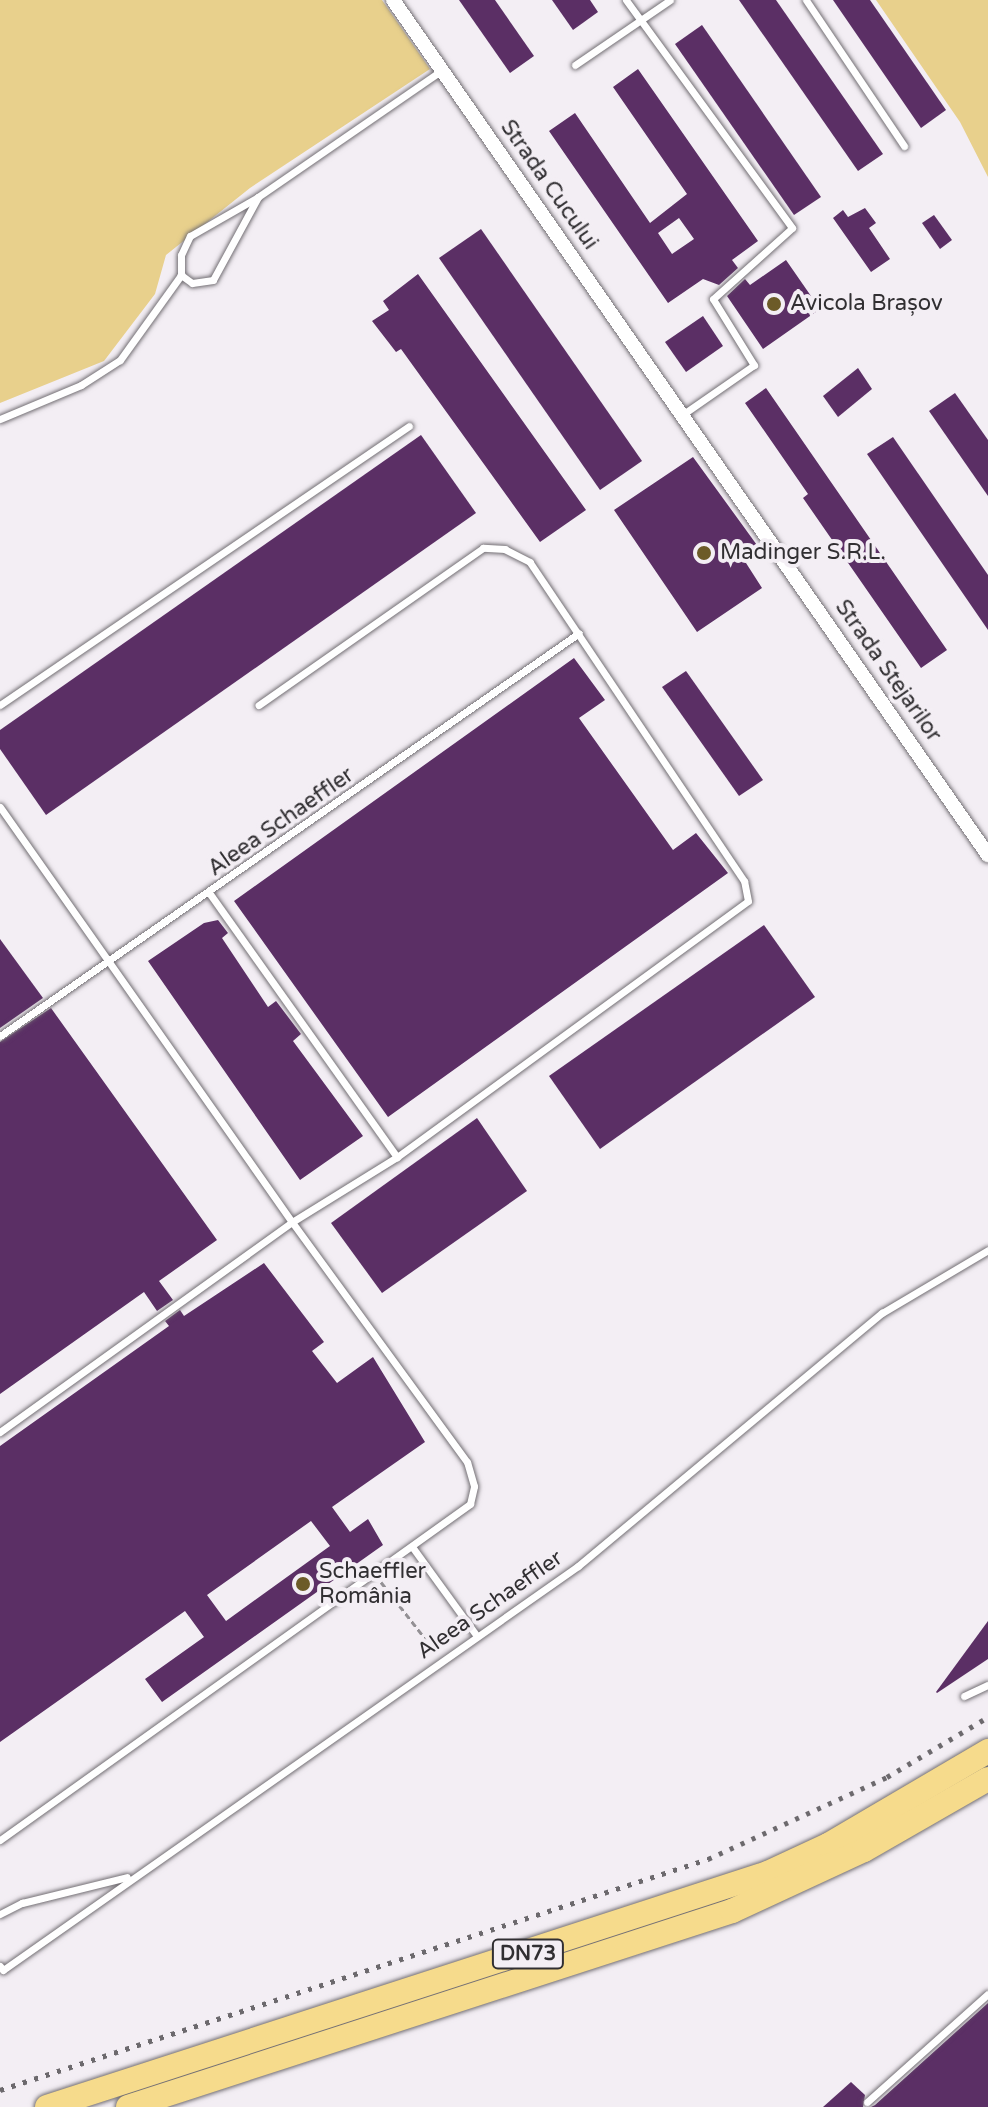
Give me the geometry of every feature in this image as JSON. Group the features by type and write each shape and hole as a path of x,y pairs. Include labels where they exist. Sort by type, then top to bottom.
{"highway":[{"name":"DN73","path":"47,2107 768,1873 828,1845 988,1751"},
{"name":"DN73","path":"128,2107 732,1911 864,1850 988,1779"}],"street":[{"name":"Strada Cucului","path":"393,0 669,395"},
{"name":"Strada Stejarilor","path":"669,395 988,855"}],"lane":[{"path":"626,0 792,228 713,299 754,365 682,415"},
{"path":"575,65 670,0"},
{"path":"806,0 904,146"},
{"path":"0,419 81,385 120,360 181,275 181,255 190,236 258,197 442,70"},
{"path":"181,275 192,283 213,280 258,197"},
{"path":"0,705 409,426"},
{"path":"0,1432 292,1222 397,1157 748,901 744,881 530,562 505,549 483,548 259,705"},
{"name":"Aleea Schaeffler","path":"0,1036 210,894 579,633"},
{"path":"0,807 292,1222 467,1462 474,1486 470,1504 413,1548 0,1840"},
{"path":"210,894 397,1157"},
{"name":"Aleea Schaeffler","path":"1,1969 578,1566 882,1313 988,1250"},
{"path":"413,1548 477,1636"},
{"path":"964,1696 988,1685"},
{"path":"0,1914 22,1903 86,1891 138,1873"},
{"path":"867,2102 988,1994"}],"path":[{"path":"373,1577 389,1587 443,1660"}],"shaded area":[{"path":"0,0 382,0 430,69 250,188 166,255 155,294 104,361 0,403"},
{"path":"876,0 988,0 988,177 960,122"}],"building":[{"path":"459,0 495,0 534,56 510,73"},
{"path":"552,0 590,0 598,12 573,30"},
{"path":"739,0 776,0 883,154 858,171"},
{"path":"833,0 870,0 946,110 921,128"},
{"path":"702,25 821,197 794,215 675,44"},
{"path":"638,69 758,241 732,260 738,268 719,285 703,279 668,303 549,131 575,113 650,223 687,194 613,87","holes":["679,218 694,239 672,254 658,233"]},
{"path":"865,208 876,223 869,228 890,259 871,272 833,218 843,210 848,217"},
{"path":"934,215 952,240 940,249 922,223"},
{"path":"481,229 642,461 600,490 439,258"},
{"name":"Avicola Brașov","path":"786,260 820,309 763,349 727,296 745,279 750,285"},
{"path":"418,274 586,510 540,542 401,349 396,352 372,321 389,310 383,301"},
{"path":"703,316 723,346 686,372 665,342"},
{"path":"858,368 872,389 838,417 823,396"},
{"path":"766,388 947,650 921,668 803,498 808,494 745,403"},
{"path":"955,393 988,440 988,496 929,411"},
{"path":"421,435 476,513 46,815 0,749 0,730"},
{"path":"893,437 988,575 988,630 867,454"},
{"path":"693,457 762,552 746,563 762,588 697,632 614,510"},
{"path":"574,658 605,700 579,718 673,850 696,833 728,873 388,1117 234,901"},
{"path":"686,671 763,780 739,796 662,687"},
{"path":"218,920 228,933 222,938 268,1007 276,1001 301,1034 293,1041 363,1136 300,1180 148,961 204,923"},
{"path":"764,925 815,997 600,1149 549,1076"},
{"path":"0,939 43,998 0,1028"},
{"path":"51,1008 217,1240 159,1281 173,1300 157,1311 144,1292 0,1394 0,1042"},
{"path":"477,1118 527,1191 382,1293 331,1223"},
{"path":"264,1263 324,1342 312,1351 337,1383 373,1357 425,1442 332,1507 350,1532 368,1519 383,1545 162,1702 145,1679 204,1637 185,1611 0,1742 0,1446 169,1326 165,1321 180,1310 184,1316","holes":["311,1521 330,1546 226,1621 207,1595"]},
{"path":"988,1621 988,1659 937,1693 936,1692"},
{"path":"988,2003 988,2107 871,2107 875,2105"},
{"path":"851,2082 865,2095 863,2107 823,2107"}],"railway":[{"path":"0,2090 708,1859 887,1777 988,1717"}],"place":[{"name":"Avicola Brașov","path":"774,304"},
{"name":"Madinger S.R.L.","path":"704,553"},
{"name":"Schaeffler România","path":"303,1584"}]}
